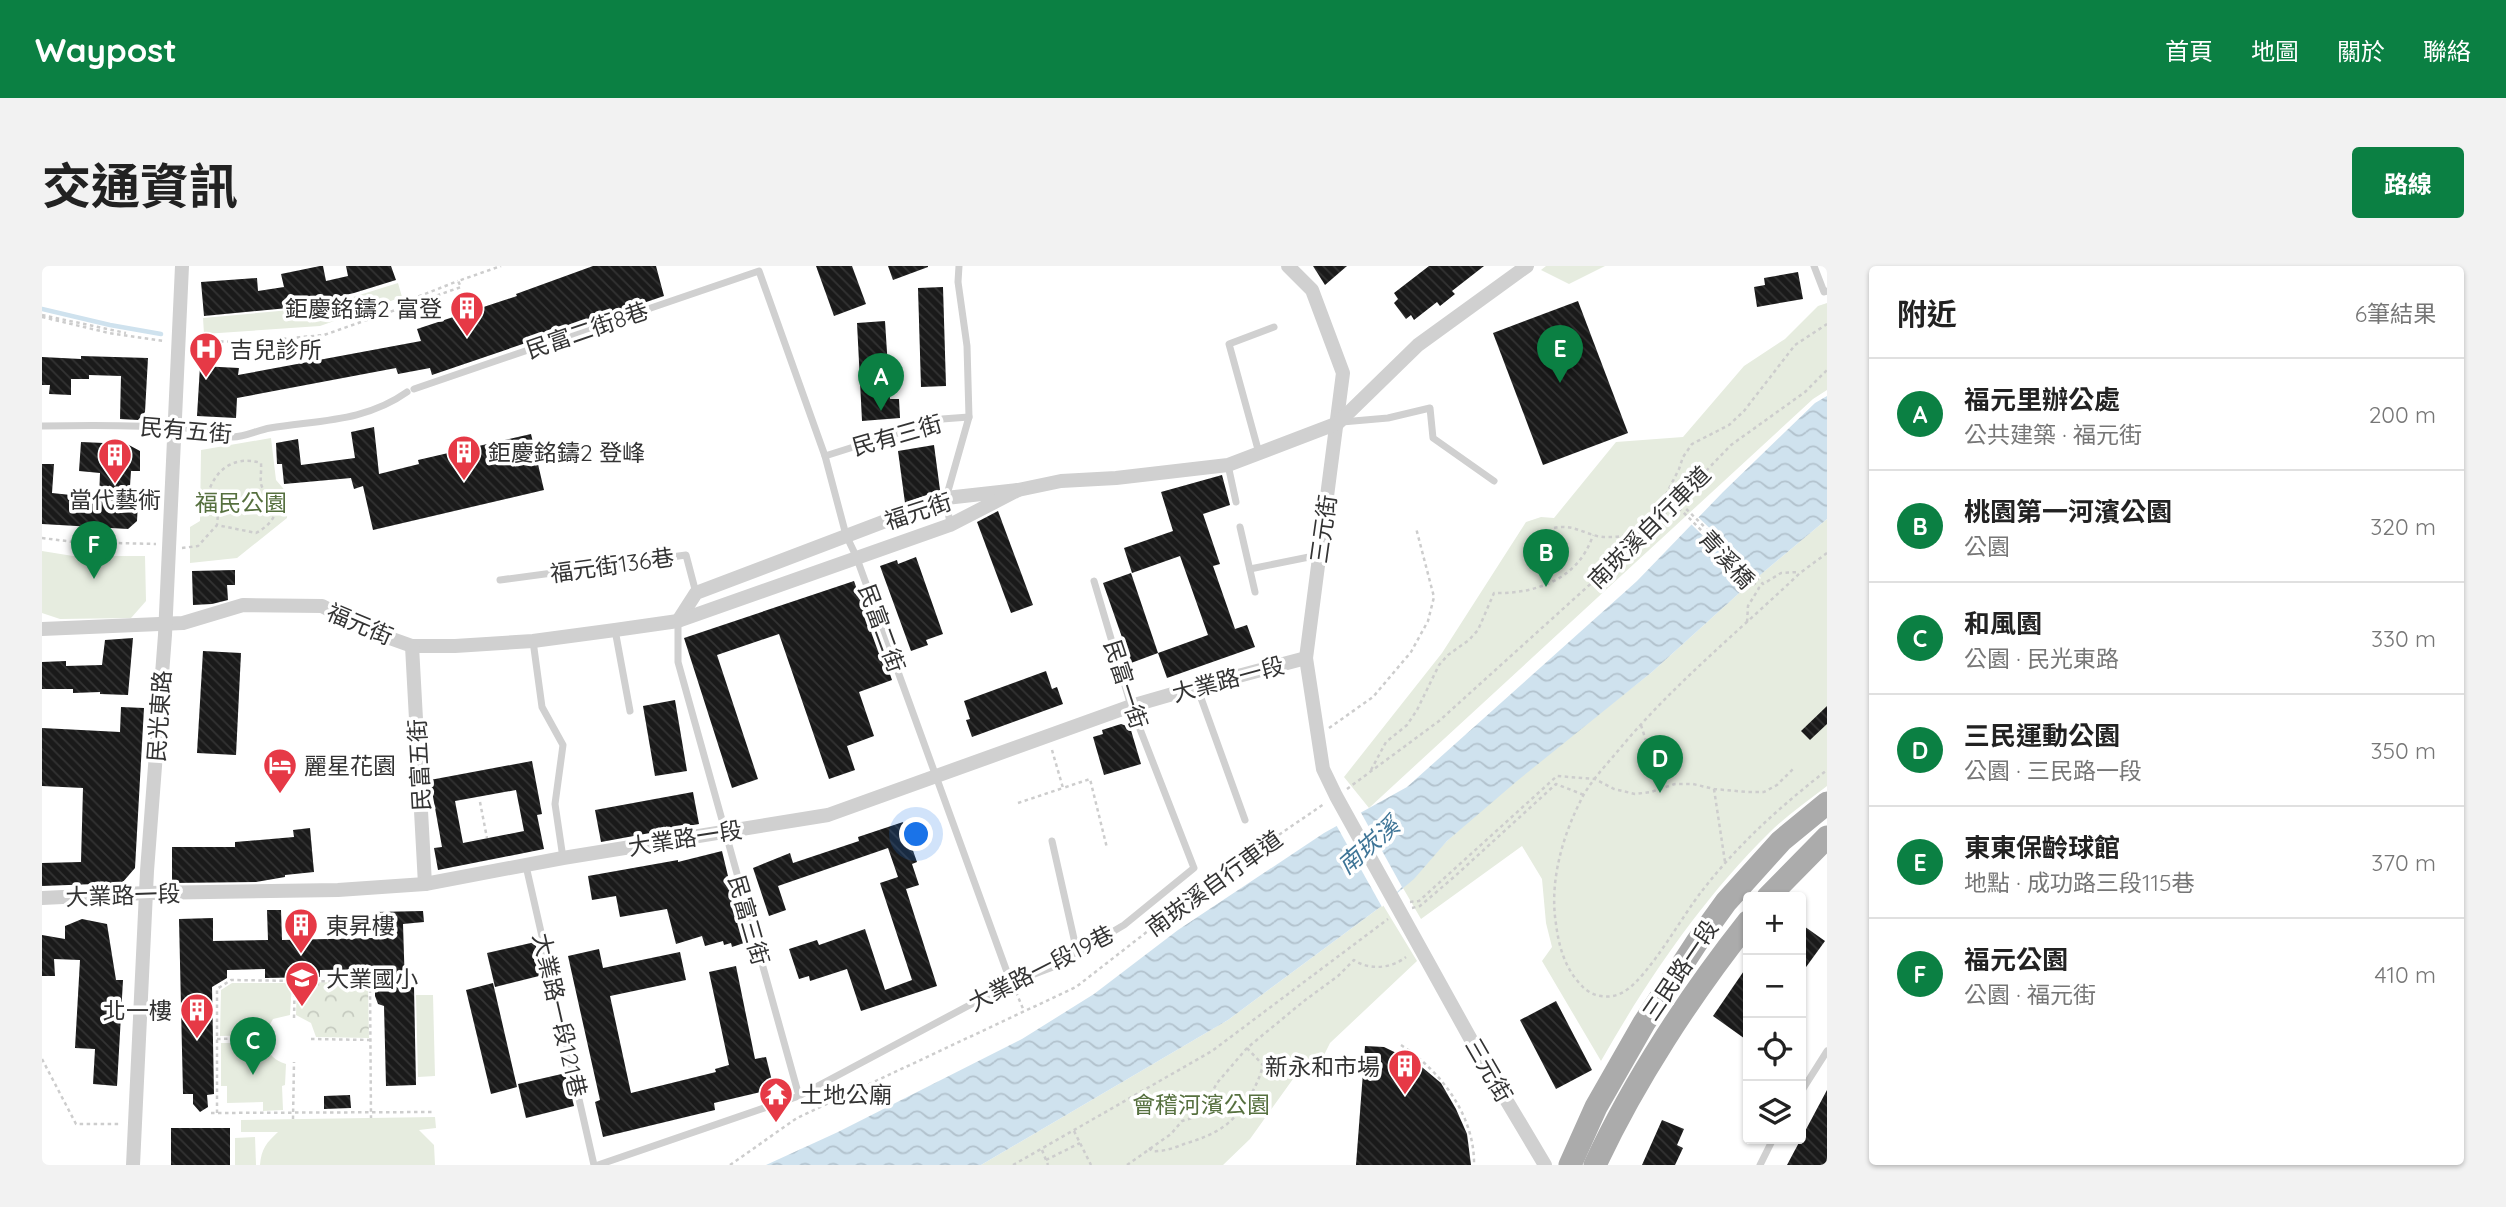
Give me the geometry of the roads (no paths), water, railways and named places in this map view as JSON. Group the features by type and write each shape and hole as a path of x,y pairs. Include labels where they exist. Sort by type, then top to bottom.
{"main road":[{"name":"三民路一段","path":"1570,1165 1596,1107 1644,1023 1697,942 1726,902 1781,841 1827,803"},
{"path":"1773,892 1827,837"},
{"name":"三民路一段","path":"1595,1165 1613,1126 1669,1035 1719,959 1743,928"}],"street":[{"name":"民光東路","path":"133,1165 146,893 166,624 182,266"},
{"name":"三元街","path":"1288,266 1312,290 1343,373 1306,659 1323,769 1480,1056 1545,1165"},
{"path":"1338,423 1418,345 1527,266"},
{"name":"福元街","path":"696,593 946,498 1018,490 1061,481 1116,478 1228,465 1338,423"},
{"name":"福元街","path":"42,629 183,623 243,605 322,606 370,631 412,646 533,641 615,630 678,621 950,525 1018,490"},
{"path":"678,621 696,593"},
{"name":"民富五街","path":"412,646 425,884"},
{"name":"大業路一段","path":"42,898 146,893 302,891 425,884 563,858 828,815 1131,706 1306,659"}],"lane":[{"path":"950,525 946,498 969,417 967,346 958,282 959,266"},
{"path":"1814,266 1827,292"},
{"name":"民富二街8巷","path":"411,391 760,271"},
{"name":"民富二街","path":"760,271 825,456 846,535 856,556 1011,983"},
{"path":"1259,453 1229,344 1274,327"},
{"name":"民有五街","path":"42,426 113,424 176,427 208,430 234,437 265,429 358,415 390,404 411,391"},
{"path":"1338,423 1388,418 1430,408 1433,438 1494,481"},
{"name":"民有三街","path":"825,456 942,419 969,417"},
{"path":"1228,465 1236,502"},
{"path":"1240,527 1255,592"},
{"name":"福元街136巷","path":"500,580 686,555 696,593"},
{"path":"1250,569 1320,555"},
{"name":"民富一街","path":"1094,582 1131,706 1162,785"},
{"name":"民富三街","path":"678,621 678,662 799,1096"},
{"path":"615,630 630,711"},
{"path":"533,641 542,707 563,745 555,804 563,858"},
{"path":"1197,687 1245,821"},
{"name":"大業路一段19巷","path":"799,1096 1011,983 1053,967 1124,925 1194,868 1162,785"},
{"path":"1052,841 1077,952"},
{"name":"大業路一段121巷","path":"526,865 596,1165 799,1096"},
{"path":"1806,1084 1827,1051"},
{"path":"1760,1165 1770,1144"}],"water":[{"name":"南崁溪","path":"1827,396 1827,519 1747,586 1652,672 1447,841 1414,879 1383,905 1228,1020 981,1165 766,1165 838,1132 1022,1039 1094,994 1178,930 1324,833 1407,787 1637,581 1723,492 1815,403"}],"waterway":[{"path":"42,309 161,334"}],"place":[{"name":"鉅慶銘鑄2 富登","path":"467,338"},
{"name":"吉兒診所","path":"206,379"},
{"name":"東東保齡球館","path":"1560,383"},
{"name":"福元里辦公處","path":"881,411"},
{"name":"鉅慶銘鑄2 登峰","path":"464,482"},
{"name":"當代藝術","path":"115,485"},
{"name":"福元公園","path":"94,579"},
{"name":"桃園第一河濱公園","path":"1546,587"},
{"name":"三民運動公園","path":"1660,793"},
{"name":"麗星花園","path":"280,795"},
{"name":"東昇樓","path":"301,955"},
{"name":"大業國小","path":"302,1008"},
{"name":"北一樓","path":"197,1040"},
{"name":"和風園","path":"253,1075"},
{"name":"新永和市場","path":"1405,1096"},
{"name":"土地公廟","path":"776,1124"}],"park label":[{"name":"福民公園","path":"241,502"},
{"name":"會稽河濱公園","path":"1201,1104"}]}
